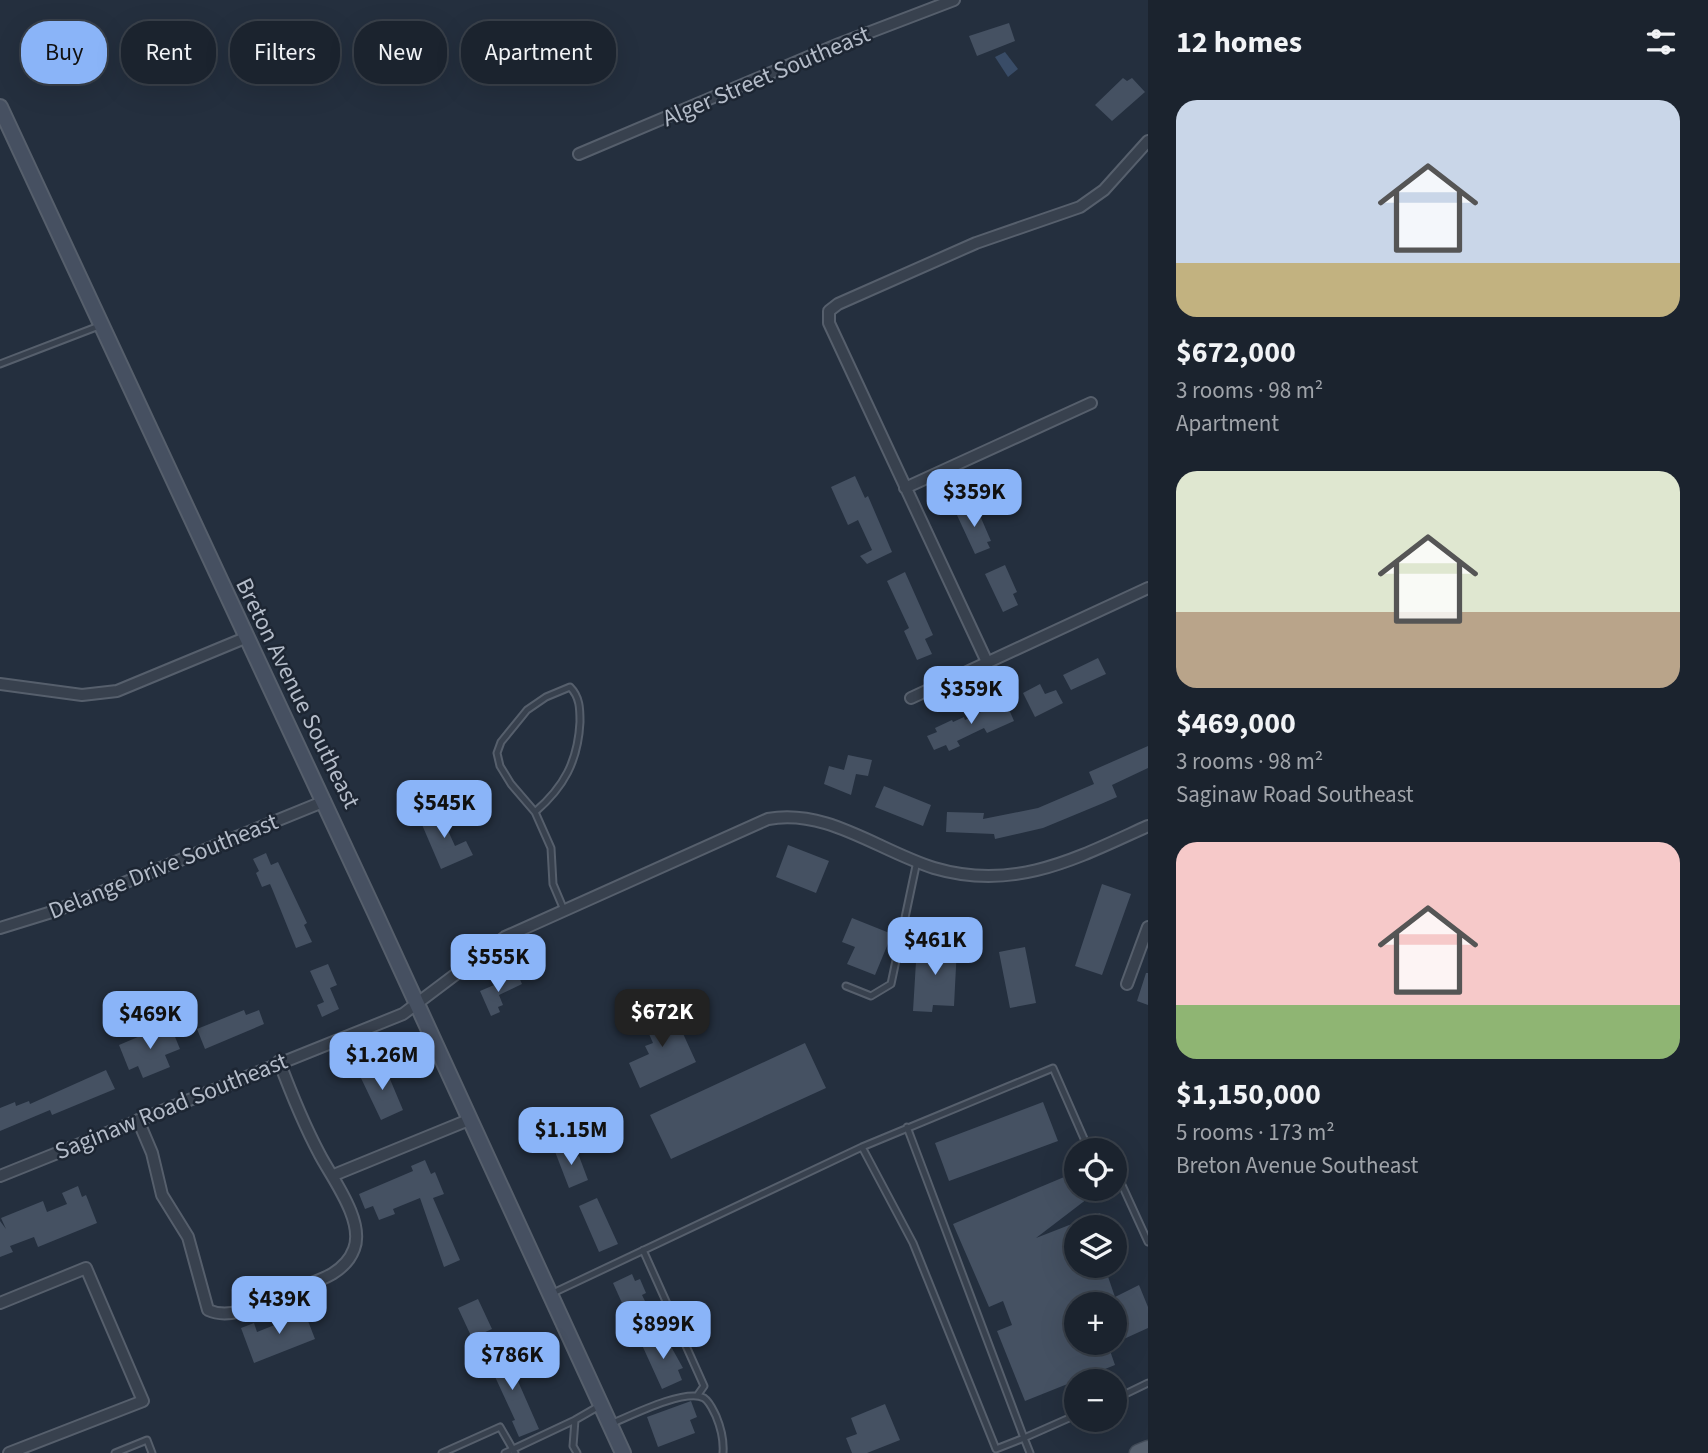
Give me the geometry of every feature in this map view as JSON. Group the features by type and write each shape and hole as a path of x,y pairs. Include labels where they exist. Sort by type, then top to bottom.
{"main road":[{"name":"Breton Avenue Southeast","path":"0,107 245,638 325,801 623,1453"},
{"path":"1138,1453 1148,1449"}],"street":[{"name":"Alger Street Southeast","path":"579,154 839,44 954,0"},
{"path":"987,662 829,323 829,311 838,304 976,243 1080,207 1104,190 1148,141"},
{"path":"905,488 1091,403"},
{"path":"911,698 1148,588"},
{"path":"0,684 82,695 117,691 245,638"},
{"name":"Delange Drive Southeast","path":"0,928 55,911 325,801"},
{"name":"Saginaw Road Southeast","path":"0,1176 279,1061 403,1014 488,947 742,829 784,816 818,821 917,861 965,874 1046,870 1148,826"},
{"path":"1127,985 1148,927"},
{"path":"138,1120 152,1153 162,1195 188,1237 208,1310 218,1314 230,1313 333,1274 347,1262 355,1248 356,1233 334,1175 321,1158 279,1061"},
{"path":"334,1175 471,1119"},
{"path":"0,1303 86,1268 144,1401 9,1453"}],"lane":[{"path":"0,363 102,325"},
{"path":"535,812 554,796 575,759 580,708 577,695 570,687 546,697 527,710 497,748 500,766 535,812 551,848 553,884 564,910"},
{"path":"846,986 871,996 891,984 917,861"},
{"path":"550,1294 862,1147 1053,1068 1084,1138"},
{"path":"907,1127 1030,1453"},
{"path":"862,1147 913,1243 996,1449 1064,1420"},
{"path":"1127,1196 1148,1242"},
{"path":"643,1250 704,1386 697,1396"},
{"path":"1127,1393 1148,1383"},
{"path":"610,1424 673,1400 697,1396 708,1402 717,1419 723,1436 723,1453"},
{"path":"505,1453 514,1451 601,1405"},
{"path":"575,1420 573,1446 577,1453"},
{"path":"442,1453 500,1427 514,1451"},
{"path":"115,1453 146,1440 152,1453"}],"water":[{"path":"1005,52 1018,69 1008,77 995,57"}],"building":[{"path":"1009,23 1015,41 977,56 969,36"},
{"path":"1123,78 1127,81 1132,78 1145,92 1112,121 1095,105"},
{"path":"855,476 865,498 868,496 892,552 867,564 860,556 872,550 858,520 848,525 831,487"},
{"path":"975,504 991,541 987,542 990,548 975,554 956,513"},
{"path":"1005,565 1017,592 1013,594 1018,605 1003,612 985,574"},
{"path":"905,572 933,635 925,639 932,654 917,660 904,631 909,628 887,581"},
{"path":"1098,658 1106,674 1071,690 1063,675"},
{"path":"1040,684 1045,694 1056,690 1063,703 1035,717 1023,693"},
{"path":"1005,700 1014,721 987,733 984,728 957,741 960,746 949,751 946,745 934,750 927,736 937,732 935,728 952,720 953,722 964,717 965,720"},
{"path":"1148,746 1148,768 1112,785 1117,797 1101,804 1043,828 995,839 994,834 946,832 947,812 984,813 983,819 1038,808 1094,784 1089,772"},
{"path":"848,755 872,760 868,776 856,774 851,795 824,784 829,766 844,770"},
{"path":"884,786 931,805 923,826 875,807"},
{"path":"441,811 442,815 451,811 455,820 445,824 455,846 466,841 473,855 441,869 420,820"},
{"path":"788,845 829,861 816,893 776,877"},
{"path":"266,853 271,865 278,862 307,923 304,925 312,942 296,948 270,884 262,887 253,859"},
{"path":"1102,884 1131,894 1102,975 1075,966"},
{"path":"852,918 892,934 875,975 847,964 855,947 842,942"},
{"path":"917,945 957,947 954,1006 933,1005 932,1012 913,1011"},
{"path":"1025,947 1036,1003 1010,1008 999,952"},
{"path":"328,964 337,985 330,988 339,1009 322,1017 317,1005 324,1002 310,971"},
{"path":"1148,973 1148,1005 1137,1001"},
{"path":"518,975 522,984 499,995 503,1005 498,1007 500,1012 491,1016 480,991"},
{"path":"670,1005 696,1062 640,1088 629,1063 649,1054 645,1046 653,1043 642,1018"},
{"path":"244,1010 246,1015 259,1010 264,1024 205,1049 197,1029"},
{"path":"171,1027 180,1049 165,1055 170,1067 143,1078 138,1066 129,1070 119,1045 159,1028 161,1031"},
{"path":"805,1043 826,1088 671,1159 650,1115"},
{"path":"384,1065 403,1110 381,1120 360,1076"},
{"path":"106,1070 115,1089 52,1115 50,1110 0,1131 0,1108 15,1102 16,1106 29,1101 30,1104"},
{"path":"1043,1102 1058,1141 949,1181 935,1143"},
{"path":"565,1144 571,1159 579,1156 588,1180 569,1188 554,1149"},
{"path":"425,1160 431,1174 435,1172 444,1194 433,1198 460,1260 444,1267 420,1198 393,1209 395,1214 379,1220 373,1206 365,1209 359,1194 413,1171 411,1166"},
{"path":"1064,1177 1064,1201 1084,1201 1036,1238 1064,1227 1064,1278 1108,1278 1113,1292 1064,1292 1064,1355 1112,1355 1115,1365 1105,1369 1064,1369 1064,1385 1025,1401 997,1331 1012,1325 1003,1301 989,1307 953,1224"},
{"path":"78,1186 82,1197 86,1195 97,1223 38,1247 34,1237 10,1246 13,1252 0,1257 0,1221 6,1229 1,1218 43,1201 47,1212 67,1204 62,1193"},
{"path":"597,1198 618,1244 599,1252 579,1206"},
{"path":"632,1274 635,1281 640,1279 646,1293 642,1295 647,1305 627,1314 613,1283"},
{"path":"1139,1285 1148,1307 1148,1328 1127,1338 1125,1292"},
{"path":"478,1299 492,1329 472,1338 458,1308"},
{"path":"301,1303 315,1339 254,1363 241,1328 254,1323 257,1332 292,1318 288,1308"},
{"path":"664,1334 683,1368 678,1370 682,1380 662,1389 642,1345"},
{"path":"503,1347 539,1429 519,1437 512,1421 515,1420 485,1355"},
{"path":"691,1401 697,1417 690,1420 695,1433 658,1447 647,1417"},
{"path":"885,1404 900,1440 867,1453 852,1453 846,1438 857,1434 851,1418"}]}
